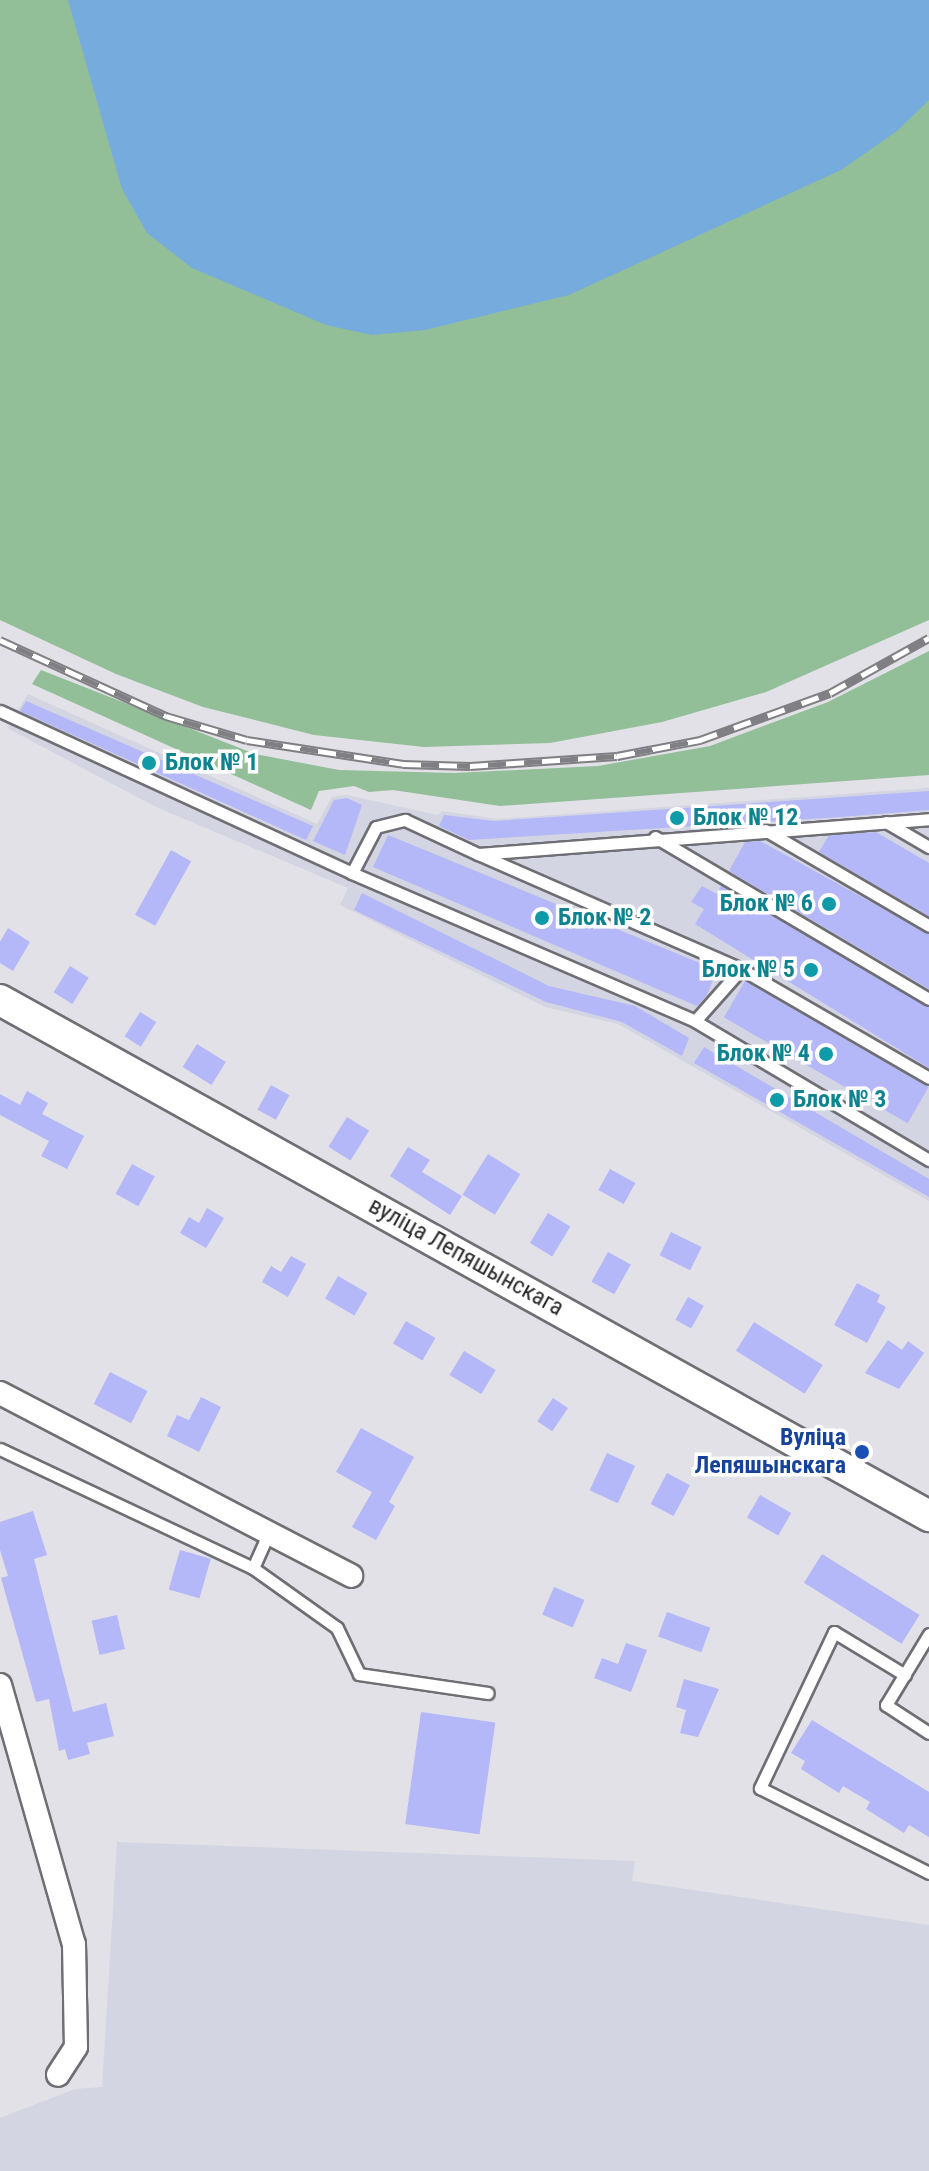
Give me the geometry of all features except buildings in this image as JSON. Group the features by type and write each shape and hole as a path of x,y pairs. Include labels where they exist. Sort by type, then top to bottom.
{"street":[{"name":"вуліца Лепяшынскага","path":"0,1000 929,1516"},
{"path":"0,1393 351,1576"},
{"path":"0,1685 74,1944 76,2047 58,2075"}],"lane":[{"path":"0,711 352,873 695,1021 929,1160"},
{"path":"478,854 655,837 929,819"},
{"path":"352,873 376,827 405,820 741,969 929,1078"},
{"path":"886,822 929,847"},
{"path":"765,830 929,926"},
{"path":"655,837 929,999"},
{"path":"695,1021 741,969"},
{"path":"0,1449 253,1568 337,1628 359,1674 488,1693"},
{"path":"253,1568 269,1532"},
{"path":"905,1675 834,1632 760,1788 929,1873"},
{"path":"929,1634 886,1705 929,1733"}],"shaded area":[{"path":"28,694 317,824 332,797 347,795 438,815 442,811 498,819 929,788 929,1201 618,1024 545,1007 340,905 348,888 156,807 7,728"},
{"path":"117,1842 635,1861 632,1881 929,1925 929,2171 0,2171 0,2118 75,2089 102,2087"}],"green space":[{"path":"0,0 929,0 929,620 766,692 662,722 550,743 424,747 314,735 203,707 116,674 0,620"},
{"path":"929,651 929,775 500,806 393,790 369,792 354,786 319,791 311,810 32,684 41,670 255,754 339,770 454,773 598,766 710,746 828,702"}],"water":[{"path":"68,0 929,0 929,100 897,131 841,170 569,295 425,330 372,335 326,325 192,268 147,233 122,189"}],"railway":[{"path":"0,640 166,716 247,740 403,764 470,766 617,756 700,740 830,693 929,638"}],"place":[{"name":"Блок № 1","path":"149,763"},
{"name":"Блок № 12","path":"677,818"},
{"name":"Блок № 6","path":"829,904"},
{"name":"Блок № 2","path":"542,918"},
{"name":"Блок № 5","path":"811,970"},
{"name":"Блок № 4","path":"826,1054"},
{"name":"Блок № 3","path":"777,1100"},
{"name":"Вуліца Лепяшынскага","path":"862,1452"}]}
